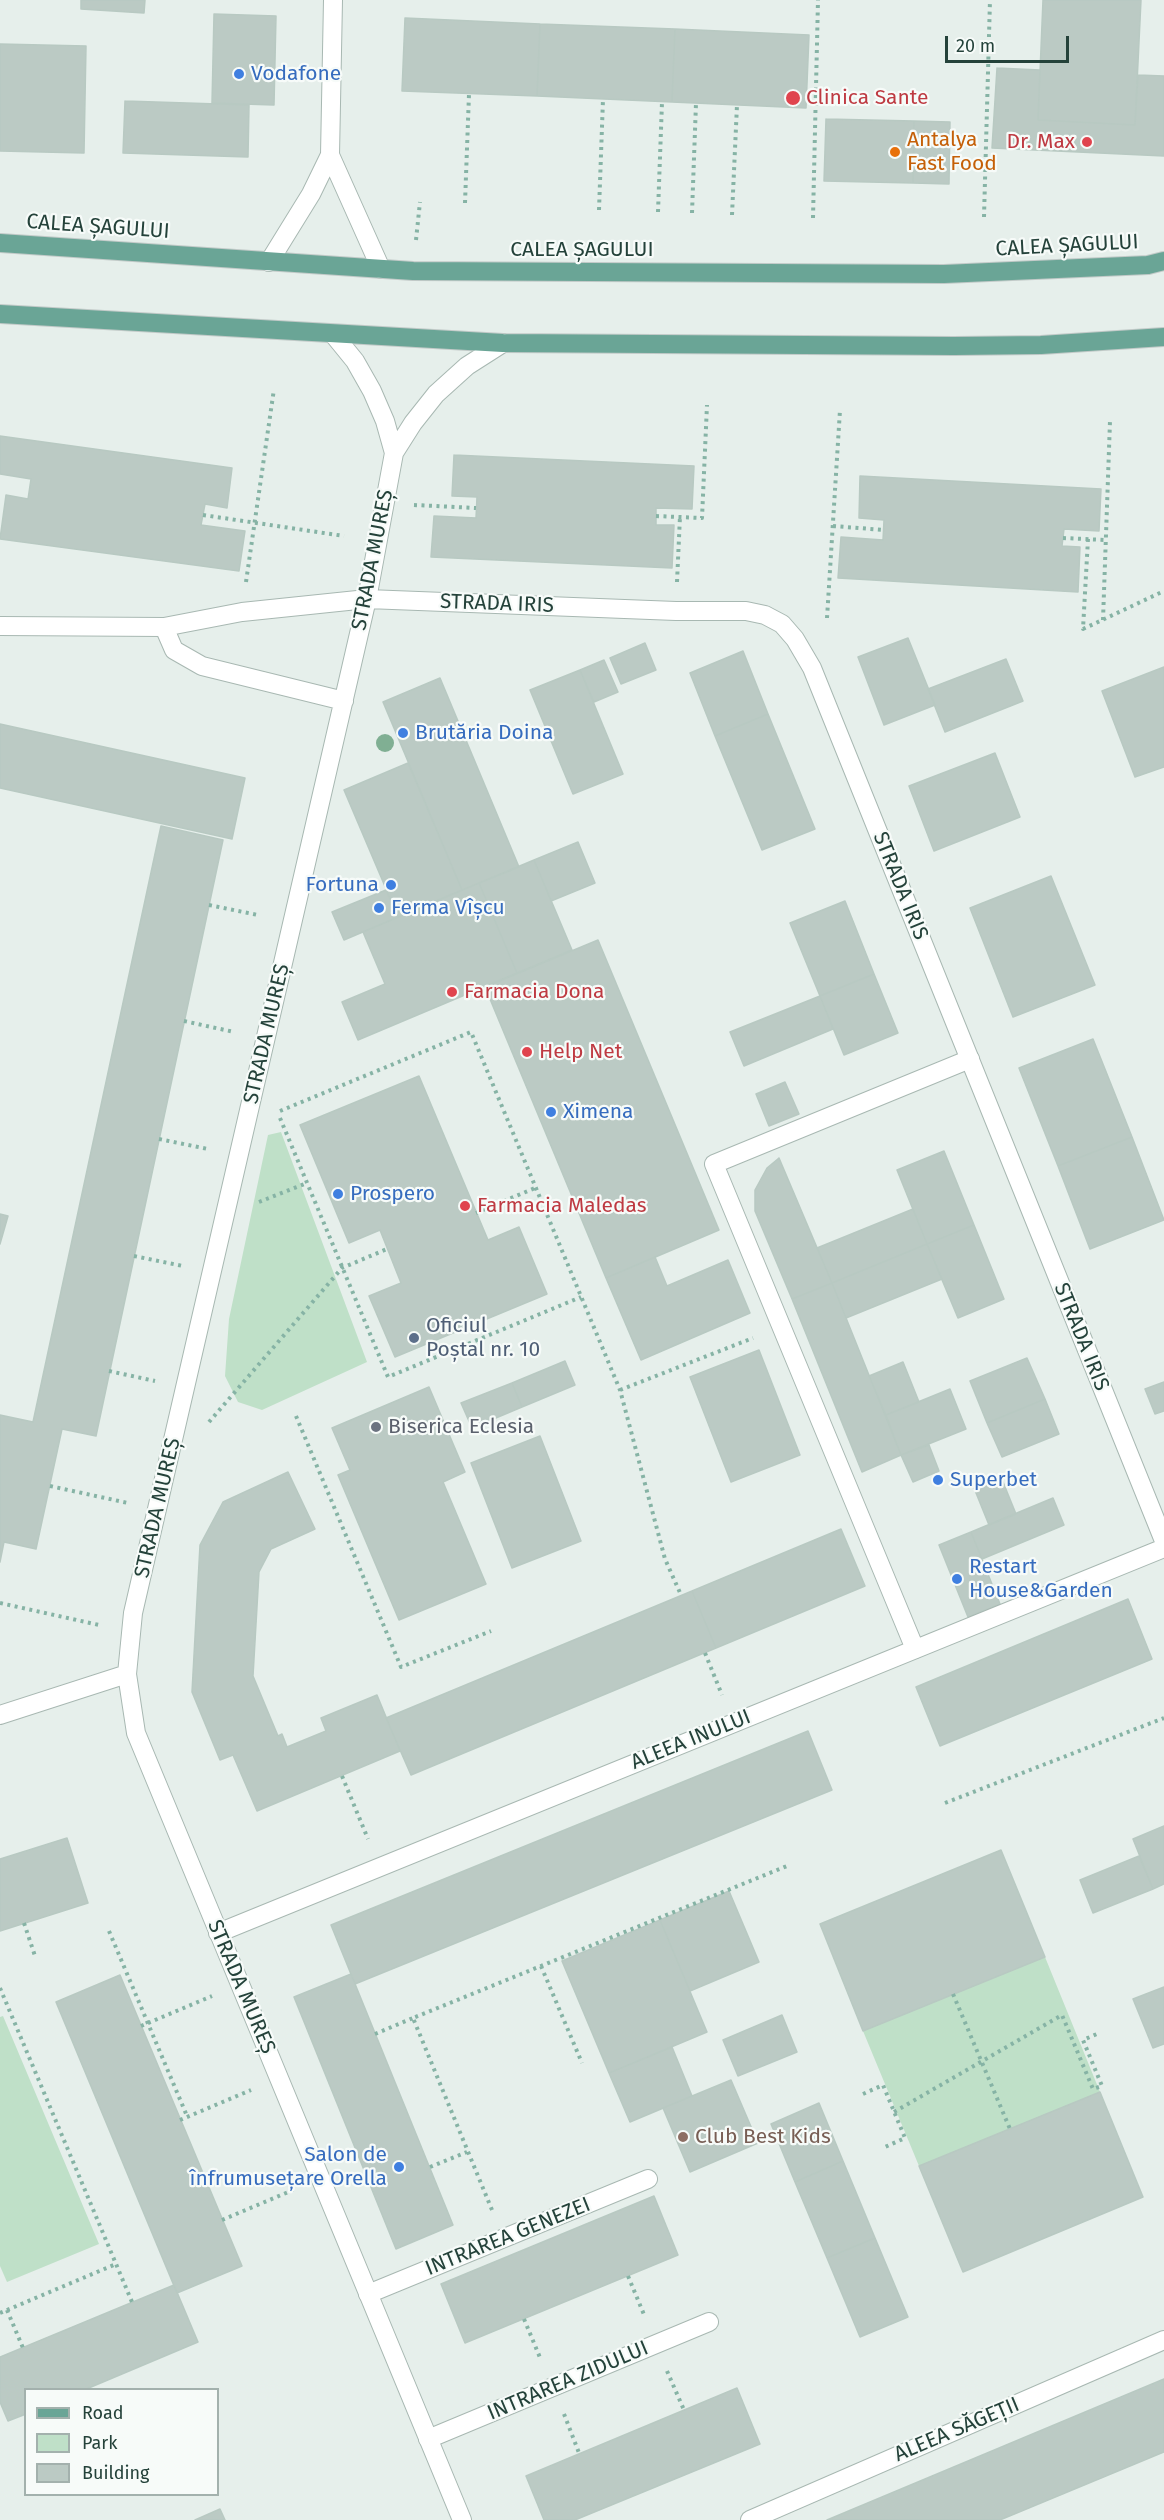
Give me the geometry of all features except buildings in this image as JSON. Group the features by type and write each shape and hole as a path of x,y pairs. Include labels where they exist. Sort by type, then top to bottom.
{"main road":[{"name":"CALEA ȘAGULUI","path":"0,243 413,271 944,274 1148,265 1164,261"},
{"path":"0,314 503,343 954,346 1041,345 1164,337"}],"street":[{"path":"269,262 311,194 330,155 333,0"},
{"path":"330,155 381,269"},
{"name":"STRADA MUREȘ","path":"333,334 355,361 372,391 385,421 394,453"},
{"name":"STRADA MUREȘ","path":"462,2520 136,1733 127,1674 133,1613 367,599 394,453 413,423 436,394 467,366 503,343"},
{"name":"STRADA IRIS","path":"0,626 164,627 242,612 367,599 676,611 746,611 765,615 782,624 795,639 817,679 1164,1541"},
{"path":"164,627 174,650 202,666 344,701"},
{"path":"915,1649 714,1164 970,1059"},
{"name":"ALEEA INULUI","path":"218,1933 1164,1548"},
{"path":"0,1715 127,1674"},
{"name":"INTRAREA GENEZEI","path":"368,2294 648,2179"},
{"name":"INTRAREA ZIDULUI","path":"428,2439 708,2322"},
{"name":"ALEEA SĂGEȚII","path":"750,2520 1164,2340"}],"path":[{"path":"813,218 818,0"},
{"path":"984,217 990,0"},
{"path":"465,203 469,94"},
{"path":"599,210 603,99"},
{"path":"658,212 662,102"},
{"path":"692,213 696,103"},
{"path":"732,215 737,105"},
{"path":"242,612 274,389"},
{"path":"656,516 702,518 707,405"},
{"path":"827,618 840,410"},
{"path":"1103,620 1110,421"},
{"path":"403,505 476,508"},
{"path":"203,514 344,536"},
{"path":"676,611 680,516"},
{"path":"833,526 884,530"},
{"path":"1063,538 1106,540"},
{"path":"1088,539 1083,629 1164,591"},
{"path":"209,904 258,915"},
{"path":"184,1021 234,1032"},
{"path":"581,1297 388,1377 278,1112 471,1032 620,1390 665,1559 681,1595"},
{"path":"159,1139 208,1149"},
{"path":"255,1204 307,1183"},
{"path":"476,1213 535,1188"},
{"path":"208,1423 342,1268 387,1249"},
{"path":"134,1256 183,1266"},
{"path":"620,1390 782,1326"},
{"path":"109,1371 159,1382"},
{"path":"296,1416 401,1667 492,1631"},
{"path":"50,1486 133,1504"},
{"path":"0,1604 99,1626"},
{"path":"705,1653 734,1723"},
{"path":"945,1803 1164,1718"},
{"path":"342,1776 380,1867"},
{"path":"375,2034 787,1866"},
{"path":"24,1923 35,1956"},
{"path":"109,1930 187,2116"},
{"path":"542,1966 582,2063"},
{"path":"0,1988 132,2302"},
{"path":"953,1994 1010,2129"},
{"path":"141,2026 215,1995"},
{"path":"894,2112 1062,2014 1093,2089 1102,2086 1083,2040 1097,2034"},
{"path":"413,2018 503,2238"},
{"path":"863,2094 883,2085 905,2138 885,2147"},
{"path":"180,2120 255,2088"},
{"path":"430,2167 467,2151"},
{"path":"222,2220 296,2188"},
{"path":"0,2313 116,2264"},
{"path":"7,2310 23,2348"}],"green space":[{"path":"281,1132 367,1362 262,1410 238,1402 225,1376 229,1319 268,1135"},
{"path":"1045,1957 1100,2092 919,2166 863,2031"},
{"path":"3,2016 99,2244 7,2282 0,2266 0,2017"}],"place":[{"name":"Vodafone","path":"239,74"},
{"name":"Clinica Sante","path":"793,98"},
{"name":"Dr. Max","path":"1087,142"},
{"name":"Antalya Fast Food","path":"895,152"},
{"name":"Brutăria Doina","path":"403,733"},
{"name":"Fortuna","path":"391,885"},
{"name":"Ferma Vîșcu","path":"379,908"},
{"name":"Farmacia Dona","path":"452,992"},
{"name":"Help Net","path":"527,1052"},
{"name":"Ximena","path":"551,1112"},
{"name":"Prospero","path":"338,1194"},
{"name":"Farmacia Maledas","path":"465,1206"},
{"name":"Oficiul Poștal nr. 10","path":"414,1338"},
{"name":"Biserica Eclesia","path":"376,1427"},
{"name":"Superbet","path":"938,1480"},
{"name":"Restart House&Garden","path":"957,1579"},
{"name":"Club Best Kids","path":"683,2137"},
{"name":"Salon de înfrumusețare Orella","path":"399,2167"}]}
